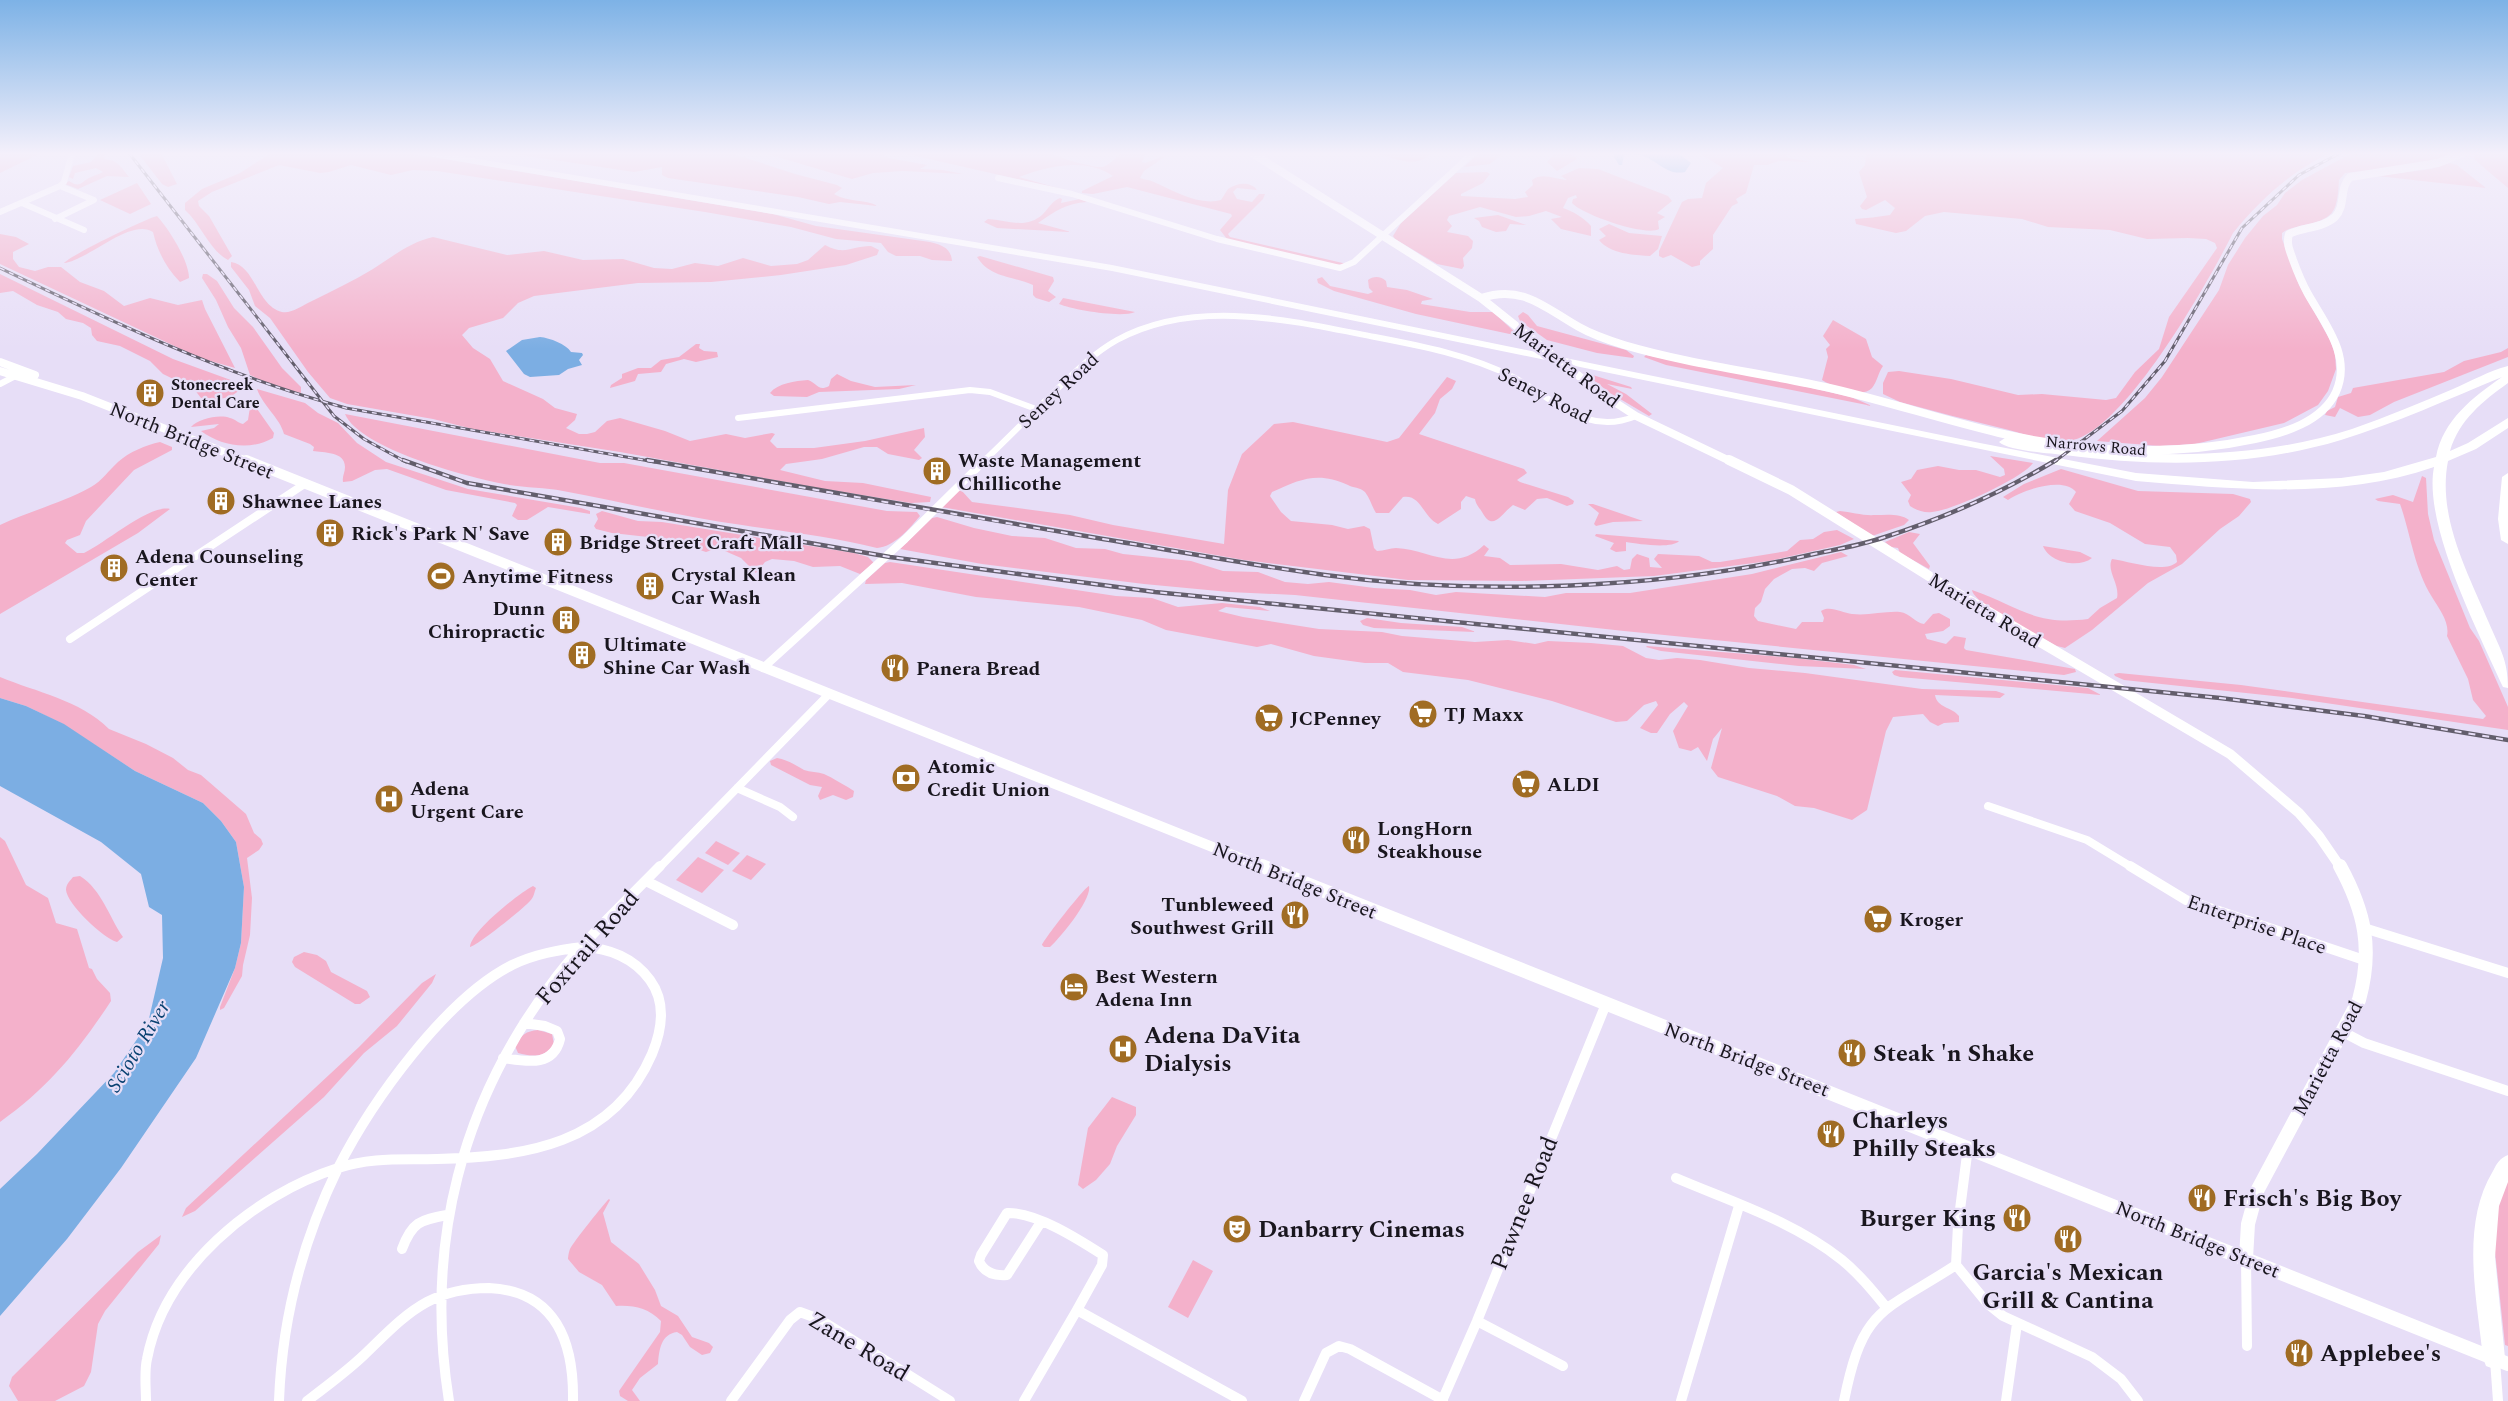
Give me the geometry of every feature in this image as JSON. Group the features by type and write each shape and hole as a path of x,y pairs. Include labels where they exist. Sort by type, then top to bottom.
{"highway":[{"path":"817,218 1113,268 2136,477 2253,486 2341,482 2384,476 2443,459 2472,446 2508,422"},
{"path":"863,218 1095,257 1382,313 1994,440 2102,455 2151,459 2283,450 2361,429 2508,370"},
{"path":"2508,378 2470,405 2456,423 2445,442 2439,460 2437,480 2442,518 2450,548 2508,684"},
{"path":"2508,477 2505,519 2508,540"},
{"path":"2501,1361 2485,1230 2488,1201 2501,1173 2508,1164"}],"street":[{"path":"1151,218 1208,236 1337,268 1349,266 1401,218"},
{"name":"Marietta Road","path":"1354,218 1480,298 1579,376 1636,416 1791,490 1945,586 2230,754 2288,802 2321,840 2350,887 2364,928 2367,961 2359,1000 2257,1191 2247,1224 2246,1258"},
{"name":"Narrows Road","path":"1480,298 1498,292 1515,293 1533,300 1591,333 1634,348 1834,389 2022,438 2066,445 2133,450 2172,450 2234,443 2282,432 2320,413 2334,397 2341,380 2340,350 2307,292 2287,243 2289,234 2325,223 2332,218"},
{"path":"55,219 84,230"},
{"name":"Seney Road","path":"763,668 910,534 1086,361 1117,340 1168,322 1230,315 1286,320 1446,352 1473,360 1511,376 1586,419 1610,424 1628,421 1636,416"},
{"name":"North Bridge Street","path":"0,362 303,485 2501,1361"},
{"name":"North Bridge Street","path":"0,371 82,396"},
{"path":"0,384 24,371"},
{"path":"738,418 970,390 990,392 1036,409"},
{"path":"70,639 303,485"},
{"name":"Foxtrail Road","path":"447,1399 442,1328 442,1269 447,1215 461,1159 481,1106 503,1058 546,991 581,947 829,694"},
{"path":"737,788 780,807 793,817"},
{"name":"Enterprise Place","path":"1988,806 2087,840 2177,896 2198,905 2367,961"},
{"path":"646,880 733,925"},
{"path":"2364,928 2508,973"},
{"path":"146,1401 144,1369 149,1346 170,1300 198,1259 218,1240 267,1202 292,1187 337,1167 368,1160 461,1159 532,1152 588,1129 614,1108 640,1078 656,1047 659,1032 660,1003 657,993 651,980 633,962 605,950 581,947 545,953 519,962 492,975 471,992 404,1067 369,1115 337,1167 305,1248 291,1302 284,1342 279,1401"},
{"name":"Pawnee Road","path":"1442,1400 1477,1322 1606,1004"},
{"path":"503,1058 543,1060 558,1046 560,1037 557,1031 549,1027 524,1023"},
{"path":"2343,1032 2364,1043 2508,1091"},
{"path":"1968,1147 1956,1239 1956,1265 1988,1304 2017,1324 2092,1357 2121,1379 2138,1401"},
{"path":"1677,1178 1807,1235 1835,1252 1854,1268 1886,1307"},
{"path":"1681,1401 1739,1206"},
{"path":"1024,1401 1102,1264 1103,1255 1041,1222 1015,1212 1007,1214 981,1255 979,1261 982,1268 997,1276 1007,1275 1041,1222"},
{"path":"402,1249 408,1232 416,1222 447,1215"},
{"path":"2246,1258 2247,1346"},
{"path":"1844,1401 1857,1346 1874,1318 1886,1307 1956,1265"},
{"path":"307,1401 331,1384 425,1303 458,1291 495,1289 527,1296 542,1306 565,1338 572,1371 573,1401"},
{"path":"1077,1310 1242,1401"},
{"name":"Zane Road","path":"731,1401 790,1320 800,1312 819,1319 950,1401"},
{"path":"1477,1322 1563,1366"},
{"path":"2006,1401 2017,1324"},
{"path":"1304,1401 1326,1353 1339,1346 1350,1349 1442,1400"},
{"path":"2498,1401 2501,1361"}],"shaded area":[{"path":"159,218 178,246 186,263 189,278 180,282 175,277 163,258 153,232 144,229 133,230 121,235 85,255 64,263 80,253 138,223"},
{"path":"193,218 210,218 232,256 228,260 221,256 210,243"},
{"path":"742,218 789,218 816,226 930,242 945,248 950,253 952,261 932,260 920,256 896,256 888,252 881,243 836,239 791,227"},
{"path":"1045,218 1038,223 1071,232 997,228 984,222 988,219 1023,223"},
{"path":"1230,218 1244,218 1228,234 1230,237 1347,264 1335,265 1227,239 1220,230"},
{"path":"1406,218 1448,218 1452,226 1447,232 1468,236 1473,241 1472,248 1463,258 1462,269 1437,264 1395,239 1393,236"},
{"path":"1475,218 1507,218 1526,225 1510,224 1506,231 1496,232 1482,227"},
{"path":"1582,218 1591,226 1591,236 1561,229 1551,219"},
{"path":"1601,218 1663,218 1658,221 1659,229 1652,231"},
{"path":"1674,218 1724,218 1713,235 1713,249 1700,261 1700,265 1692,267 1671,255 1663,258 1659,256 1659,251"},
{"path":"1922,218 1906,231 1896,233 1856,224 1855,219"},
{"path":"2015,218 2246,218 2233,233 2185,318 2138,385 2114,412 2091,432 2069,441 2052,441 1900,402 1883,394 1883,383 1888,372 1899,371 1951,379 2018,395 2042,394 2106,400 2116,398 2135,372 2159,349 2169,317 2217,248 2215,243 2206,239 2147,239 2110,230 2048,227"},
{"path":"2261,218 2325,218 2282,233 2282,239 2299,285 2330,340 2335,354 2336,369 2328,391 2318,405 2284,423 2195,444 2160,446 2097,441 2145,398 2162,377 2219,290 2228,265"},
{"path":"1609,224 1629,233 1662,236 1658,249 1650,256 1623,253 1609,248 1599,240 1606,236 1599,229"},
{"path":"0,234 16,237 29,244 13,252 13,259 19,267 35,271 48,267 61,267 80,282 104,291 124,306 150,298 178,305 202,300 235,368 200,358 0,264"},
{"path":"433,237 507,255 544,251 583,260 623,259 654,268 672,269 695,263 718,266 743,258 771,266 797,264 808,260 825,245 838,250 871,246 879,250 877,255 846,265 781,275 711,282 638,283 534,296 518,303 503,318 469,328 462,335 473,348 490,359 503,381 543,399 555,408 577,414 575,420 566,428 579,434 595,432 607,421 620,418 690,441 726,434 745,438 772,433 775,434 770,441 777,448 814,448 865,441 924,428 925,437 914,450 922,458 919,460 888,454 877,447 864,447 822,459 786,464 780,470 825,481 863,483 931,497 930,502 911,503 819,488 620,452 473,429 433,419 347,404 330,398 308,372 270,318 255,306 249,290 231,267 231,262 246,270 267,302 282,312 289,312 350,282 409,246"},
{"path":"977,257 1053,277 1054,281 1048,291 1056,297 1049,302 1036,298 1033,295 1033,285 995,273 982,264"},
{"path":"0,274 173,359 239,383 242,387 234,394 224,398 201,398 194,389 163,374 150,361 120,346 97,341 92,335 91,328 83,323 66,319 58,312 37,305 13,291 0,293"},
{"path":"203,274 217,281 234,308 253,327 282,368 301,387 301,393 273,386 250,375 241,348 202,278"},
{"path":"1322,277 1330,286 1368,294 1373,292 1369,288 1368,280 1379,277 1386,281 1387,287 1407,290 1433,299 1422,301 1421,304 1470,312 1493,312 1519,336 1416,314 1334,291 1318,283 1317,279"},
{"path":"1063,298 1135,312 1109,314 1086,311 1059,304"},
{"path":"1523,312 1537,326 1626,350 1634,356 1633,358 1597,353 1547,340 1520,321 1518,316"},
{"path":"1833,320 1866,339 1872,357 1883,366 1874,386 1867,391 1847,391 1822,380 1828,357 1826,349 1830,345 1823,336"},
{"path":"696,344 700,344 699,348 704,351 717,352 718,357 696,362 684,359 666,364 661,372 638,374 635,381 610,388 622,378 622,374 638,368 651,368 661,360 679,357"},
{"path":"2508,348 2508,357 2394,402 2370,415 2358,417 2340,408 2335,417 2325,415 2327,411 2335,407 2338,397 2351,393 2353,388 2444,372 2464,361 2501,352"},
{"path":"1646,355 1794,384 1851,397 1872,406 1666,365 1644,357"},
{"path":"1583,372 1631,387 1632,389 1607,384 1626,394 1652,414 1649,416 1610,393"},
{"path":"837,374 851,381 875,387 916,385 899,389 819,392 807,397 774,396 770,393 782,385 803,380 825,388"},
{"path":"1447,377 1456,381 1452,389 1440,399 1435,413 1419,434 1524,469 1527,473 1517,480 1568,497 1574,501 1573,504 1567,506 1547,498 1537,499 1525,510 1513,505 1497,520 1490,521 1475,499 1466,496 1461,502 1461,509 1438,524 1418,502 1409,497 1403,497 1389,513 1376,513 1363,490 1327,478 1309,478 1272,492 1270,496 1281,512 1291,521 1348,529 1364,526 1370,529 1374,548 1377,551 1408,549 1451,559 1462,558 1484,545 1489,549 1484,556 1500,558 1510,565 1561,564 1598,570 1617,566 1624,570 1630,569 1632,559 1637,554 1649,558 1650,567 1662,568 1654,559 1658,554 1699,556 1712,562 1720,562 1787,551 1800,540 1813,539 1824,532 1837,530 1854,539 1840,545 1769,561 1654,576 1522,581 1408,580 1244,560 941,507 957,490 962,491 972,502 1070,515 1113,525 1224,544 1228,490 1242,454 1274,424 1293,422 1387,442 1399,438"},
{"path":"257,389 305,403 318,413 338,423 357,443 386,462 468,489 581,508 590,511 590,514 548,507 527,520 518,520 512,516 517,505 515,503 446,490 387,469 375,470 352,481 343,482 345,467 341,458 338,455 313,451 314,447 310,444 284,434"},
{"path":"255,406 274,433 273,438 264,442 236,445 217,440 201,431 214,428 219,424 191,427 215,417 225,417 243,424 248,420 250,407"},
{"path":"345,414 600,463 624,463 887,511 917,512 920,516 895,541 877,548 697,518 556,490 504,484 442,468 392,450 355,427"},
{"path":"160,442 172,447 172,450 134,470 86,521 80,535 65,543 77,553 84,553 139,518 161,509 170,509 138,533 0,614 0,525 91,487 127,455"},
{"path":"1990,456 2033,463 2002,485 1954,506 1929,512 1910,506 1908,501 1911,495 1901,482 1911,479 1917,470 1938,466 1976,470 2000,477 2005,475 2004,469"},
{"path":"2061,469 2138,491 2233,494 2250,499 2251,502 2239,516 2220,529 2182,564 2148,583 2092,630 2065,648 2057,646 1995,611 1975,596 1972,590 2040,617 2053,620 2088,619 2100,608 2117,598 2117,588 2111,568 2112,559 2155,567 2164,567 2177,562 2176,555 2170,547 2145,544 2110,523 2075,511 2069,504 2076,492 2070,487 2043,486 2023,492 2008,500 2003,497 2024,484"},
{"path":"2422,476 2426,478 2428,514 2434,540 2470,628 2479,641 2508,707 2508,730 2292,698 2124,680 2115,676 2114,674 2119,673 2241,685 2483,719 2486,716 2473,700 2468,679 2447,636 2448,631 2441,611 2421,575 2400,504 2375,499 2393,495 2413,502"},
{"path":"1588,504 1643,521 1613,522 1596,526 1594,524 1599,513"},
{"path":"602,511 638,521 662,522 854,553 868,557 874,563 860,574 840,566 813,567 794,561 772,559 765,562 756,573 741,558 718,548 706,552 666,539 596,529 594,526 598,519 596,514"},
{"path":"1836,512 1866,515 1897,515 1909,520 1904,525 1872,536"},
{"path":"937,517 1012,536 1045,538 1076,548 1105,549 1123,554 1191,561 1223,571 1258,572 1285,582 1308,584 1329,582 1410,590 1436,595 1456,592 1545,597 1566,593 1630,593 1752,574 1841,552 1848,556 1822,563 1814,571 1805,568 1792,569 1774,579 1765,589 1761,602 1755,608 1754,616 1758,621 1796,629 1802,622 1823,622 1821,611 1825,609 1858,614 1900,612 1924,624 1933,614 1939,613 1950,619 1950,626 1943,631 1925,634 1927,639 1946,644 1954,636 1966,638 1964,648 1966,650 2075,669 2076,672 2064,675 1295,595 1229,592 1144,584 982,564 900,549 932,518"},
{"path":"1909,532 1920,534 1913,543 1930,566 1929,569 1885,542"},
{"path":"1596,534 1679,541 1669,545 1626,542 1626,551 1616,552 1610,549 1614,543 1595,536"},
{"path":"2043,546 2080,552 2092,558 2079,563 2064,562 2051,556"},
{"path":"885,563 1116,596 1152,598 1178,607 1222,603 1260,607 1270,611 1226,607 1218,611 1319,629 1382,632 1402,636 1475,642 1508,640 1535,644 1548,641 1623,646 1646,658 1659,660 1677,658 1700,660 1922,689 1996,691 2005,694 2000,698 1935,695 1942,705 1959,716 1959,722 1944,723 1938,726 1930,722 1923,714 1893,717 1886,731 1867,810 1852,820 1814,808 1795,806 1777,796 1718,777 1711,768 1722,728 1713,739 1707,761 1698,747 1691,751 1679,748 1673,731 1688,706 1684,702 1670,714 1657,733 1651,733 1640,728 1658,705 1656,701 1644,705 1627,721 1616,722 1552,701 1468,680 1403,672 1388,663 1365,663 1314,656 1271,644 1257,647 1166,630 1142,620 1079,607 976,597 902,583 865,584 866,580"},
{"path":"1367,618 1462,627 1476,632 1374,628 1363,625 1360,621"},
{"path":"1647,646 1795,658 1854,665 1866,669 1799,666 1661,651"},
{"path":"1895,670 2088,688 2101,695 1900,677 1894,675 1892,672"},
{"path":"0,677 71,704 85,711 109,729 173,758 188,770 201,775 246,814 254,833 263,844 259,850 247,858 252,898 250,935 242,976 224,1008 220,1010 241,943 244,887 236,842 221,821 203,803 135,771 63,724 26,706 0,698"},
{"path":"777,758 804,770 827,775 854,791 853,797 846,800 833,795 820,800 818,796 822,787 810,785 771,765 770,761"},
{"path":"0,837 5,841 26,885 48,898 56,923 77,929 89,968 110,993 111,1001 62,1067 48,1082 0,1122"},
{"path":"716,841 740,853 728,865 705,853"},
{"path":"747,855 766,864 751,880 732,871"},
{"path":"698,857 724,870 702,893 676,880"},
{"path":"80,876 100,896 123,937 117,942 103,934 87,920 68,896 67,884 73,877"},
{"path":"533,886 536,888 534,895 526,905 470,947 472,940 486,923"},
{"path":"1089,886 1086,900 1075,918 1050,947 1044,947 1042,945 1050,933"},
{"path":"304,952 317,955 326,961 331,972 367,991 370,997 360,1004 355,1004 295,967 292,962 294,957"},
{"path":"436,974 432,983 397,1026 364,1053 324,1097 195,1211 182,1217 186,1208 359,1047 422,983"},
{"path":"538,1030 552,1034 554,1044 551,1049 538,1055 518,1053 515,1046 519,1039 530,1031"},
{"path":"1112,1097 1136,1107 1136,1115 1117,1146 1110,1164 1096,1180 1083,1189 1078,1185 1088,1128"},
{"path":"2508,1175 2508,1346 2505,1345 2494,1243 2494,1216"},
{"path":"609,1199 603,1213 611,1242 639,1264 655,1290 661,1306 678,1316 692,1337 709,1343 713,1347 710,1353 702,1355 690,1347 682,1335 677,1332 667,1336 660,1348 658,1364 640,1378 632,1390 640,1401 628,1401 620,1396 619,1391 660,1332 661,1321 640,1308 616,1306 602,1285 579,1272 568,1259 572,1245"},
{"path":"161,1235 159,1244 105,1311 98,1324 91,1372 84,1386 55,1401 18,1401 9,1386 12,1377 138,1252"},
{"path":"1193,1260 1213,1271 1188,1318 1168,1307"}],"water":[{"path":"540,337 557,342 571,352 582,353 579,360 582,365 568,369 559,375 530,377 524,374 506,351 522,340"},
{"name":"Scioto River","path":"0,698 26,706 64,724 135,771 203,803 221,821 236,842 244,887 241,943 235,968 196,1058 121,1168 67,1239 0,1316 0,1189 37,1154 114,1073 148,1023 163,958 162,915 149,907 141,874 101,842 0,786"}],"railway":[{"path":"180,218 322,401"},
{"path":"2054,462 2122,411 2165,361 2242,228 2252,218"},
{"path":"0,268 170,346 256,380 322,401"},
{"path":"322,401 346,408 655,462"},
{"path":"322,401 334,416 364,439 406,462"},
{"path":"403,460 467,483 890,557 1155,592 2220,698 2364,716 2508,740"},
{"path":"647,460 1297,571 1384,582 1508,587 1571,586 1695,575 1756,566 1859,545 1951,513 2015,483 2056,460"}],"place":[{"name":"Stonecreek Dental Care","path":"150,393"},
{"name":"Waste Management Chillicothe","path":"937,471"},
{"name":"Shawnee Lanes","path":"221,501"},
{"name":"Rick's Park N' Save","path":"330,533"},
{"name":"Bridge Street Craft Mall","path":"558,542"},
{"name":"Adena Counseling Center","path":"114,568"},
{"name":"Anytime Fitness","path":"441,576"},
{"name":"Crystal Klean Car Wash","path":"650,586"},
{"name":"Dunn Chiropractic","path":"566,620"},
{"name":"Ultimate Shine Car Wash","path":"582,655"},
{"name":"Panera Bread","path":"895,668"},
{"name":"TJ Maxx","path":"1423,714"},
{"name":"JCPenney","path":"1269,718"},
{"name":"Atomic Credit Union","path":"906,778"},
{"name":"ALDI","path":"1526,784"},
{"name":"Adena Urgent Care","path":"389,799"},
{"name":"LongHorn Steakhouse","path":"1356,840"},
{"name":"Tunbleweed Southwest Grill","path":"1295,915"},
{"name":"Kroger","path":"1878,919"},
{"name":"Best Western Adena Inn","path":"1074,987"},
{"name":"Adena DaVita Dialysis","path":"1123,1049"},
{"name":"Steak 'n Shake","path":"1852,1053"},
{"name":"Charleys Philly Steaks","path":"1831,1134"},
{"name":"Frisch's Big Boy","path":"2202,1198"},
{"name":"Burger King","path":"2017,1218"},
{"name":"Danbarry Cinemas","path":"1237,1229"},
{"name":"Garcia's Mexican Grill & Cantina","path":"2068,1239"},
{"name":"Applebee's","path":"2299,1353"}]}
